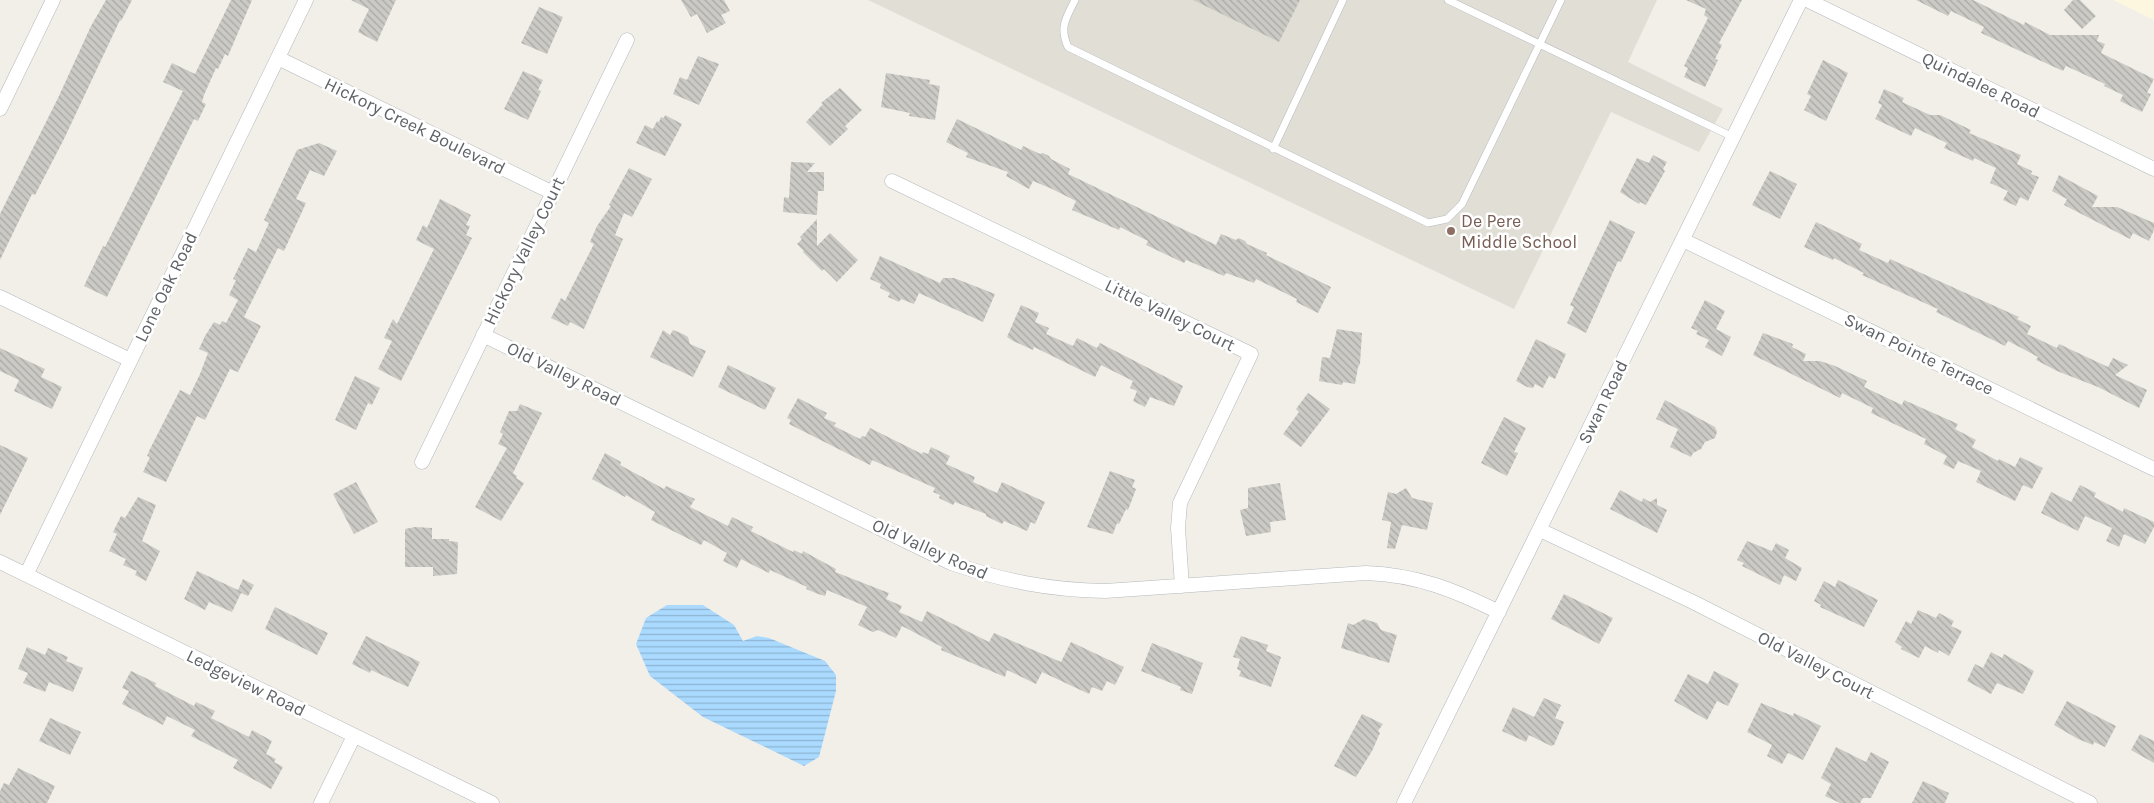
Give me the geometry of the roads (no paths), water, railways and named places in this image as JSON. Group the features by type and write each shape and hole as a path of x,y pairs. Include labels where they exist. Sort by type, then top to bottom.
{"street":[{"path":"0,109 53,0"},
{"name":"Lone Oak Road","path":"26,575 306,0"},
{"name":"Swan Road","path":"1404,803 1801,0"},
{"name":"Quindalee Road","path":"1807,0 2154,169"},
{"name":"Hickory Valley Court","path":"422,462 627,40"},
{"name":"Hickory Creek Boulevard","path":"278,58 553,193"},
{"name":"Little Valley Court","path":"892,181 1251,354 1180,503 1178,528 1182,586"},
{"name":"Swan Pointe Terrace","path":"1683,240 2154,469"},
{"path":"0,297 130,360"},
{"name":"Old Valley Road","path":"483,335 960,566 1002,580 1067,591 1105,591 1366,573 1391,574 1421,580 1446,588 1499,612"},
{"name":"Old Valley Court","path":"1540,530 1702,607 2090,803"},
{"name":"Ledgeview Road","path":"0,562 354,736 474,799 492,803"},
{"path":"322,803 354,736"}],"lane":[{"path":"1074,0 1064,22 1063,35 1068,47 1273,149 1428,223 1447,219 1462,204 1561,0"},
{"path":"1273,149 1343,0"},
{"path":"1448,0 1734,137"}],"water":[{"path":"667,605 703,605 734,625 743,641 757,636 769,638 825,661 836,675 836,691 819,757 804,766 703,717 650,676 636,644 646,618"}],"place":[{"name":"De Pere Middle School","path":"1451,231"}]}
